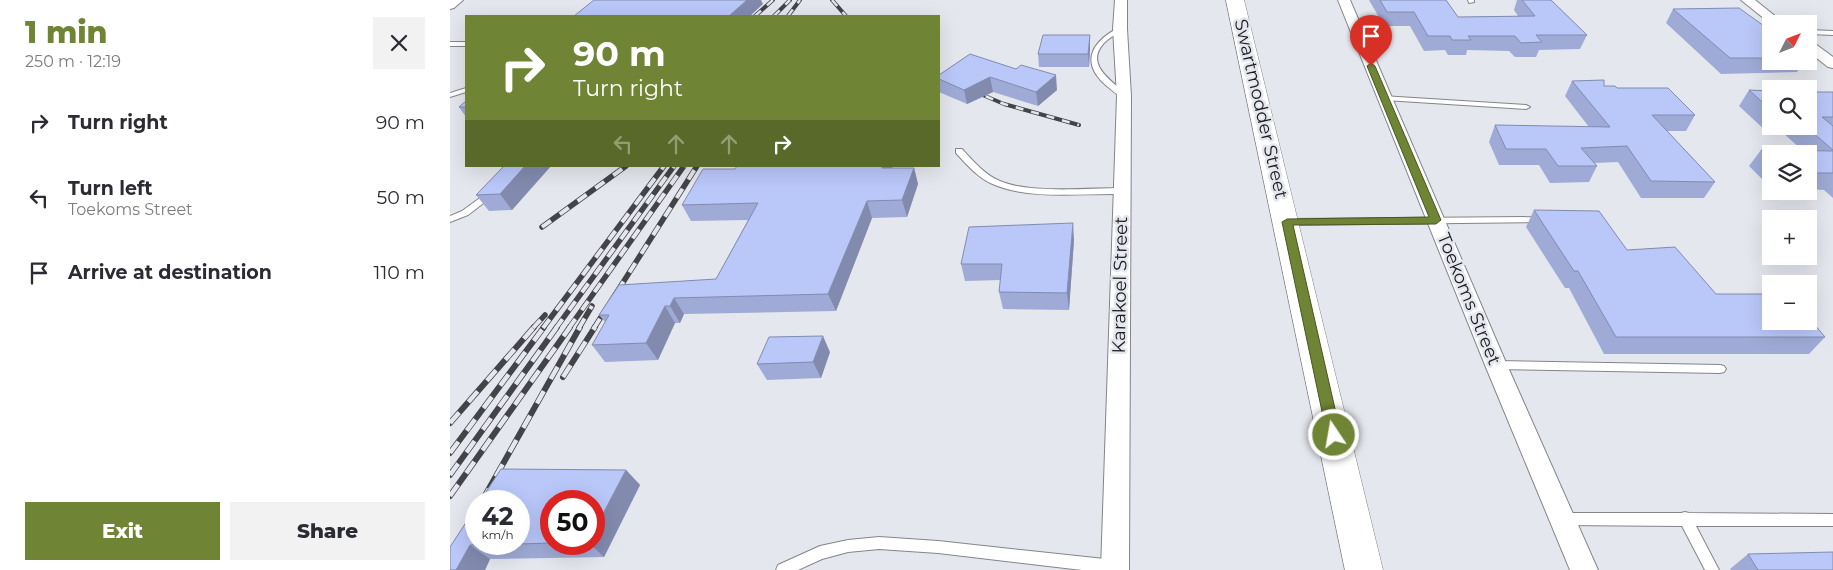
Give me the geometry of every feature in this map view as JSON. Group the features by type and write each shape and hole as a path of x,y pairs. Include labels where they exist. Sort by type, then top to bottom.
{"main road":[{"name":"Swartmodder Street","path":"1235,0 1287,222 1364,570"}],"street":[{"path":"450,5 457,0"},
{"name":"Karakoel Street","path":"1115,568 1124,96 1120,28 1121,0"},
{"name":"Toekoms Street","path":"1344,0 1560,519 1584,570"},
{"path":"1747,0 1767,15"},
{"path":"1818,53 1833,64"}],"lane":[{"path":"1120,28 1100,41 1095,59 1100,76 1124,96"},
{"path":"1818,32 1833,33"},
{"path":"450,44 465,44"},
{"path":"450,95 465,90"},
{"path":"1385,98 1526,108"},
{"path":"958,151 984,176 1006,186 1024,189 1122,191"},
{"path":"450,219 466,213 496,188"},
{"path":"1287,222 1550,220"},
{"path":"1496,365 1720,369"},
{"path":"1685,518 1712,570"},
{"path":"1560,519 1833,520"},
{"path":"783,570 820,553 848,546 879,543 957,549 1115,568"}],"building":[{"path":"594,0 747,0 730,15 575,15"},
{"path":"1380,0 1446,0 1458,17 1535,16 1522,0 1551,0 1587,35 1536,35 1542,42 1521,43 1515,36 1468,36 1471,40 1452,40 1450,36 1428,36 1414,12 1387,12"},
{"path":"1739,8 1762,25 1762,58 1730,58 1673,9"},
{"path":"1043,35 1090,35 1088,54 1038,54"},
{"path":"970,54 1016,69 1021,65 1056,75 1036,92 990,77 964,90 940,79 940,74"},
{"path":"1604,80 1604,86 1615,86 1617,88 1668,88 1695,115 1652,115 1715,182 1651,181 1627,146 1581,148 1597,166 1558,166 1546,149 1506,149 1495,125 1610,127 1572,81"},
{"path":"1749,90 1762,91 1762,102"},
{"path":"1817,92 1833,92 1833,117 1822,117 1833,126 1833,150 1816,135"},
{"path":"1817,151 1833,151 1833,173 1817,173"},
{"path":"503,167 524,167 500,194 476,195"},
{"path":"736,167 914,168 902,200 867,201 828,294 674,298 670,306 665,306 646,343 592,345 609,315 599,315 619,285 716,279 758,203 682,205 703,169 735,169"},
{"path":"1534,210 1599,211 1627,250 1675,247 1716,294 1762,294 1762,330 1817,330 1817,328 1825,337 1616,337 1578,271 1574,271"},
{"path":"1073,223 1067,293 999,292 1002,264 961,264 969,227"},
{"path":"823,336 813,362 757,364 769,337"},
{"path":"501,469 626,470 605,510 605,490 540,490 540,543 530,544 530,490 487,490"},
{"path":"465,524 465,554 456,570 450,570 450,547"},
{"path":"1833,552 1833,570 1758,570 1748,554"}],"railway":[{"path":"756,15 773,0"},
{"path":"775,15 790,0"},
{"path":"789,15 800,0"},
{"path":"832,0 845,15"},
{"path":"971,90 1004,104 1079,125"},
{"path":"542,227 625,167"},
{"path":"543,328 663,167"},
{"path":"556,328 673,167"},
{"path":"569,328 683,167"},
{"path":"594,328 696,167"},
{"path":"579,328 592,306"},
{"path":"533,328 545,315"},
{"path":"450,423 534,327"},
{"path":"450,453 544,327"},
{"path":"450,475 557,327"},
{"path":"450,496 570,327"},
{"path":"488,490 580,327"},
{"path":"563,377 595,327"}],"route":[{"path":"1334,435 1287,222 1436,220 1371,66"}]}
